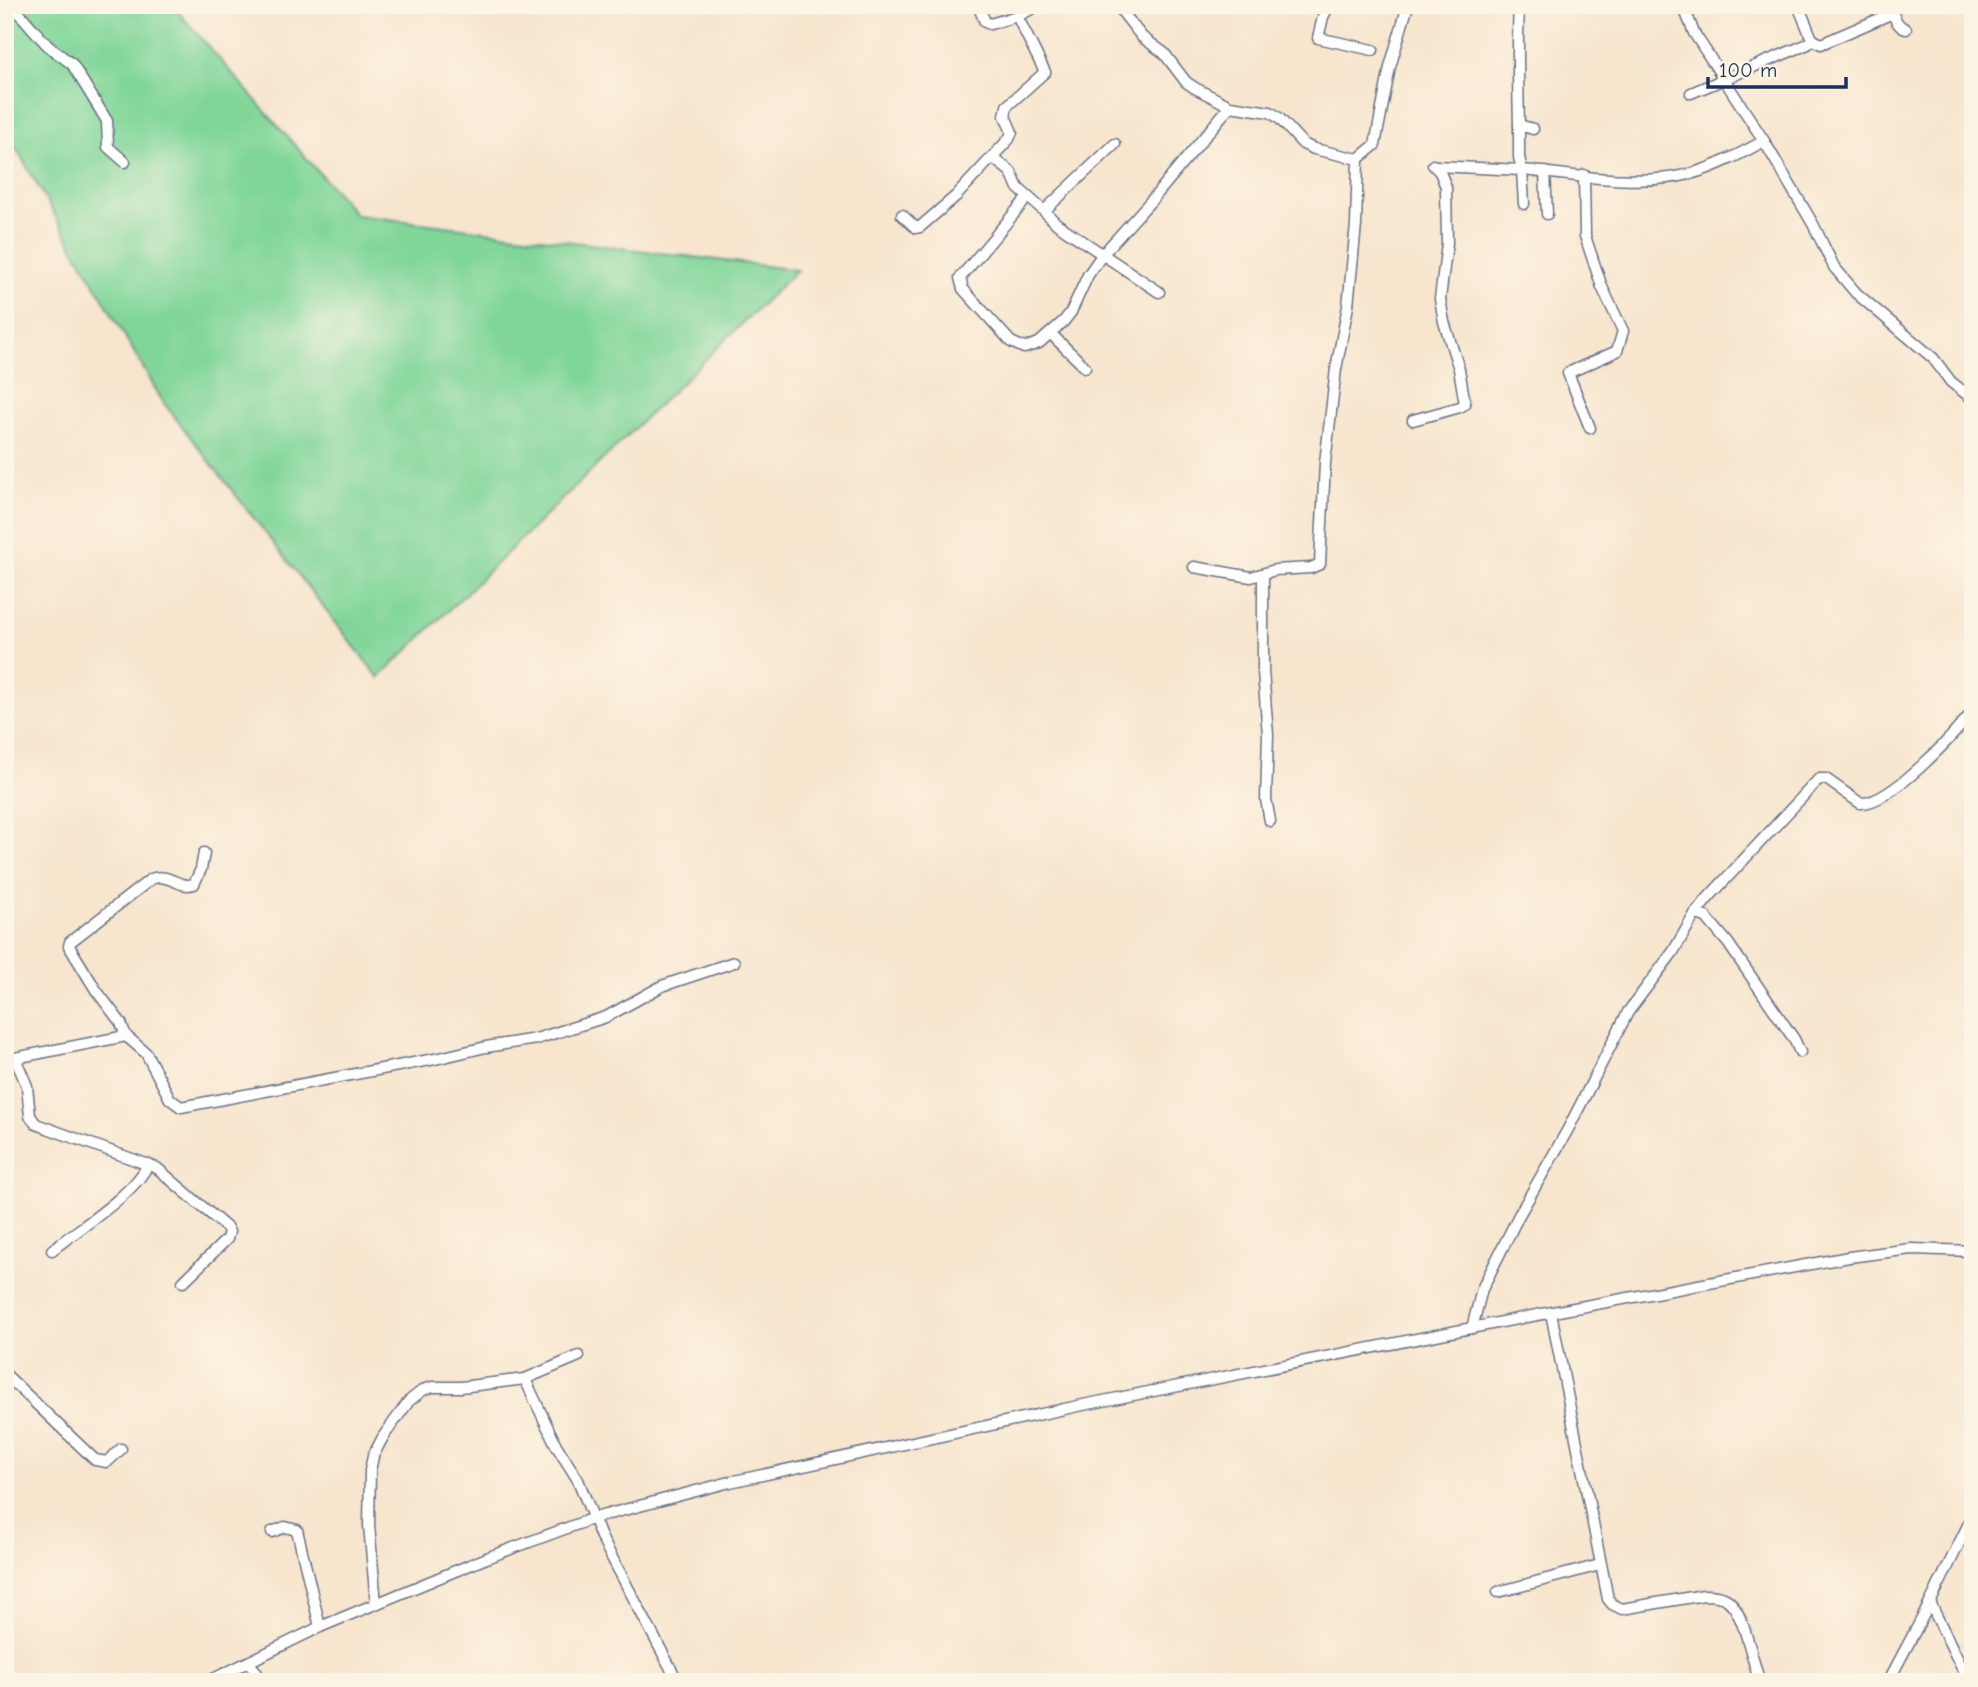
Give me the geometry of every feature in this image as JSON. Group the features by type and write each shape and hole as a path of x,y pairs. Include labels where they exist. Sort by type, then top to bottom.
{"street":[{"path":"12,5 48,46 72,64 107,121 108,147 125,162"},
{"path":"978,5 985,22 990,24 1017,16 1040,5"},
{"path":"1117,5 1142,37 1171,61 1186,82 1230,106 1270,113 1279,118 1303,144 1333,155 1358,159 1375,145 1390,66 1408,5"},
{"path":"1329,5 1318,38 1373,50"},
{"path":"1519,5 1519,156 1524,204"},
{"path":"1683,5 1694,33 1764,141 1813,224 1834,267 1856,293 1933,358 1951,382 1973,399"},
{"path":"1798,5 1812,39 1821,44 1891,9 1901,27 1906,29"},
{"path":"902,215 911,225 920,227 956,196 1009,139 1012,132 1006,116 1007,106 1045,72 1017,16"},
{"path":"1691,93 1808,44 1812,39"},
{"path":"1028,197 962,273 961,283 1011,342 1017,346 1031,347 1051,334 1071,312 1088,275 1102,255 1230,106"},
{"path":"1519,125 1533,129"},
{"path":"1413,421 1465,404 1459,369 1444,322 1440,299 1447,243 1446,187 1434,165 1633,180 1688,175 1725,162 1764,141"},
{"path":"1044,211 1115,144"},
{"path":"993,158 1011,172 1018,188 1057,224 1159,292"},
{"path":"1194,567 1251,577 1275,570 1311,568 1320,564 1325,463 1336,369 1348,306 1356,225 1358,159"},
{"path":"1545,172 1547,214"},
{"path":"1584,175 1585,236 1602,287 1623,331 1617,351 1568,373 1590,428"},
{"path":"1051,334 1085,367"},
{"path":"1263,575 1262,660 1268,734 1266,799 1270,821"},
{"path":"1472,1328 1482,1289 1628,1012 1673,952 1695,915 1819,779 1826,779 1860,803 1872,802 1929,760 1973,711"},
{"path":"204,853 194,884 187,886 163,877 151,879 69,943 70,951 121,1023 126,1036 146,1053 170,1099 185,1108 308,1081 371,1072 536,1039 597,1021 662,986 734,962"},
{"path":"1695,915 1706,917 1728,943 1794,1039 1800,1052"},
{"path":"126,1036 10,1060 27,1086 30,1116 36,1124 148,1164 165,1174 229,1232 227,1239 183,1282"},
{"path":"52,1250 128,1191 140,1179 148,1164"},
{"path":"208,1682 320,1627 489,1557 594,1518 730,1482 954,1433 1551,1312 1870,1254 1936,1248 1973,1251"},
{"path":"1551,1312 1608,1599 1622,1609 1704,1595 1726,1599 1739,1615 1760,1682"},
{"path":"376,1604 368,1493 373,1456 409,1401 423,1390 432,1387 461,1387 525,1379 579,1356"},
{"path":"5,1374 95,1460 107,1462 121,1449"},
{"path":"525,1379 556,1445 578,1480 601,1537 678,1682"},
{"path":"1888,1682 1970,1529 1973,1515"},
{"path":"272,1532 285,1527 297,1530 320,1627"},
{"path":"1498,1592 1600,1565"},
{"path":"1930,1603 1969,1682"},
{"path":"249,1662 263,1682"}],"green space":[{"path":"5,5 172,5 356,215 797,270 379,678 163,402 5,129"}]}
